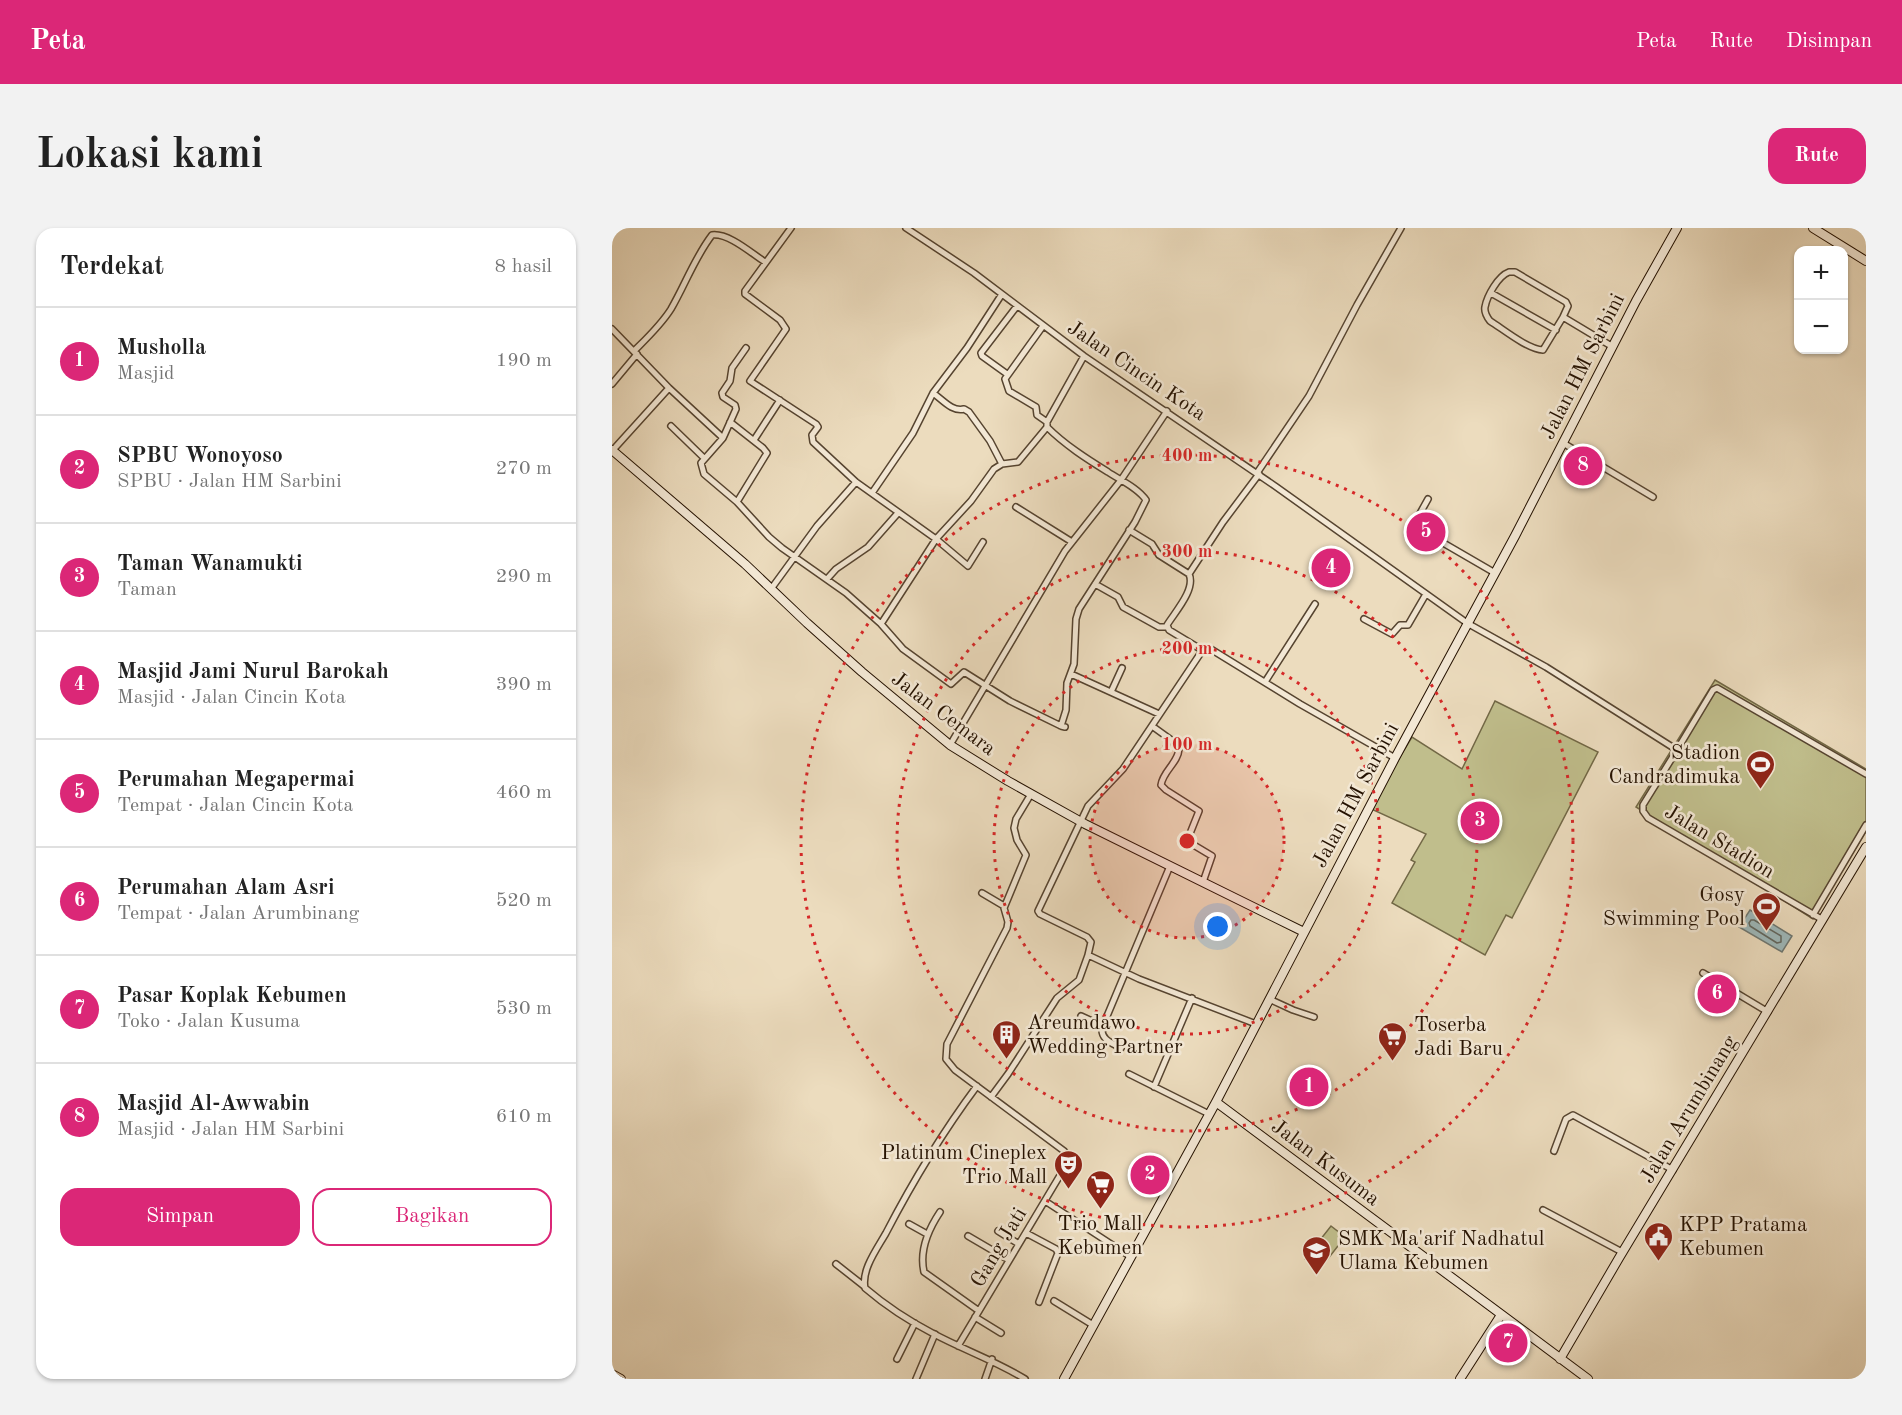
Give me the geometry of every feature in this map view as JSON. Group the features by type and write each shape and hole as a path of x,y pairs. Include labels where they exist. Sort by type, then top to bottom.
{"main road":[{"name":"Jalan HM Sarbini","path":"1064,1379 1216,1102 1395,758 1677,228"},
{"path":"1813,228 1866,261"},
{"name":"Jalan Cemara","path":"612,451 737,557 862,672 951,745 1080,821 1304,932"},
{"name":"Jalan Arumbinang","path":"1560,1359 1866,847"},
{"name":"Jalan Kusuma","path":"1216,1102 1588,1379"},
{"path":"1460,1379 1502,1315"},
{"path":"612,1374 621,1379"}],"street":[{"path":"791,228 745,293 780,320 786,329 750,381 816,424 818,427 812,435 813,442 856,482 936,539 968,566 983,542"},
{"name":"Jalan Cincin Kota","path":"906,228 1002,294 1084,356 1258,473 1467,623"},
{"path":"1189,574 1308,396 1401,228"},
{"path":"612,384 671,308 712,235 720,235 765,262"},
{"path":"1515,272 1566,302 1568,306 1563,317 1543,350 1535,349 1490,321 1485,309 1491,293 1504,274 1515,272"},
{"path":"1491,293 1556,330"},
{"path":"872,493 913,433 933,393 967,348 1002,294"},
{"path":"1007,374 981,353 1017,306"},
{"path":"1563,317 1612,347"},
{"path":"746,348 732,368 730,381 722,393 723,397 737,407 723,438 701,463 704,474 737,502 768,537 827,579 881,624 903,649 951,684 964,672 1010,701 1063,727 1066,693 1074,664 1076,619 1079,609 1146,500 1121,480 1060,439 1037,415 1036,407 1009,391 1005,382 1007,374 1043,326"},
{"path":"612,329 669,388 723,438"},
{"path":"881,624 936,539 975,496 994,469 1002,464 1018,462 1047,425 1084,356"},
{"path":"612,451 669,388"},
{"path":"933,393 957,411 964,409 969,412 990,441 1002,464"},
{"path":"754,440 780,399"},
{"path":"951,745 1040,591 1072,542 1121,480 1167,411"},
{"path":"730,422 765,450 766,455 737,502"},
{"path":"671,426 704,458"},
{"path":"1563,443 1653,497"},
{"path":"771,590 794,556 856,482"},
{"path":"1408,535 1428,499"},
{"path":"1016,507 1072,542"},
{"path":"827,579 836,568 868,547 898,513"},
{"path":"1414,526 1494,573"},
{"path":"1129,530 1152,544 1159,555 1189,574 1191,578 1190,586 1167,627"},
{"path":"1095,584 1118,597 1123,607 1159,627 1167,627 1202,650"},
{"path":"1364,619 1392,634 1400,625 1408,625 1426,594"},
{"path":"1265,682 1315,604"},
{"path":"1467,623 1546,668 1677,750"},
{"path":"1031,794 1014,828 1017,840 1025,852 1025,858 1004,906 1008,922 1007,928 947,1044 948,1063 991,1097 1057,998 1079,980 1088,955 1091,942 1087,937 1038,912 1080,821 1088,806 1123,769 1202,650 1209,648 1395,758"},
{"path":"1110,692 1122,668"},
{"path":"1071,674 1159,714"},
{"name":"Jalan Stadion","path":"1823,920 1658,823 1643,812 1643,805 1713,690 1717,688 1866,774"},
{"path":"1152,726 1179,749 1161,785 1198,811 1187,842 1212,856 1203,882"},
{"path":"1813,915 1866,825"},
{"path":"1121,1048 1103,1037 1103,1026 1170,866"},
{"path":"982,893 1004,906"},
{"path":"1088,955 1126,973 1256,1024"},
{"path":"1703,973 1768,1012"},
{"path":"1154,1087 1192,998"},
{"path":"1269,999 1314,1017"},
{"path":"1081,1016 1103,1026"},
{"path":"1129,1074 1209,1114"},
{"path":"864,1286 863,1278 920,1169 976,1086"},
{"name":"Gang Jati","path":"958,1346 1066,1167 1067,1155 991,1097"},
{"path":"1554,1151 1566,1119 1573,1115 1673,1170"},
{"path":"1045,1201 1131,1257"},
{"path":"1543,1210 1622,1252"},
{"path":"940,1212 927,1234 923,1256 924,1272 979,1311"},
{"path":"909,1224 927,1234"},
{"path":"998,1231 1019,1244"},
{"path":"1026,1233 1056,1249 1058,1253 1039,1302"},
{"path":"968,1236 1009,1260"},
{"path":"836,1264 883,1303 915,1323 958,1346 992,1359 1025,1379"},
{"path":"1054,1301 1093,1325"},
{"path":"975,1317 1001,1333"},
{"path":"897,1359 915,1323"},
{"path":"916,1379 935,1334"},
{"path":"985,1379 992,1359"}],"shaded area":[{"name":"Stadion Candradimuka","path":"1715,680 1866,769 1866,831 1813,919 1636,807"},
{"path":"1495,701 1598,752 1512,918 1506,915 1485,955 1392,903 1415,862 1411,860 1426,834 1369,808 1412,737 1462,769"},
{"path":"1331,1226 1345,1237 1320,1269 1305,1259"}],"water":[{"name":"Gosy Swimming Pool","path":"1750,910 1792,936 1782,952 1739,927"}],"place":[{"name":"Masjid Al-Awwabin","path":"1583,466"},
{"name":"Perumahan Megapermai","path":"1426,532"},
{"name":"Masjid Jami Nurul Barokah","path":"1331,568"},
{"name":"Stadion Candradimuka","path":"1761,790"},
{"name":"Taman Wanamukti","path":"1480,821"},
{"name":"Gosy Swimming Pool","path":"1766,932"},
{"name":"Perumahan Alam Asri","path":"1717,994"},
{"name":"Areumdawo Wedding Partner","path":"1006,1060"},
{"name":"Toserba Jadi Baru","path":"1393,1062"},
{"name":"Musholla","path":"1309,1087"},
{"name":"SPBU Wonoyoso","path":"1150,1175"},
{"name":"Platinum Cineplex Trio Mall","path":"1068,1190"},
{"name":"Trio Mall Kebumen","path":"1100,1210"},
{"name":"KPP Pratama Kebumen","path":"1658,1262"},
{"name":"SMK Ma'arif Nadhatul Ulama Kebumen","path":"1317,1276"},
{"name":"Pasar Koplak Kebumen","path":"1508,1343"}]}
